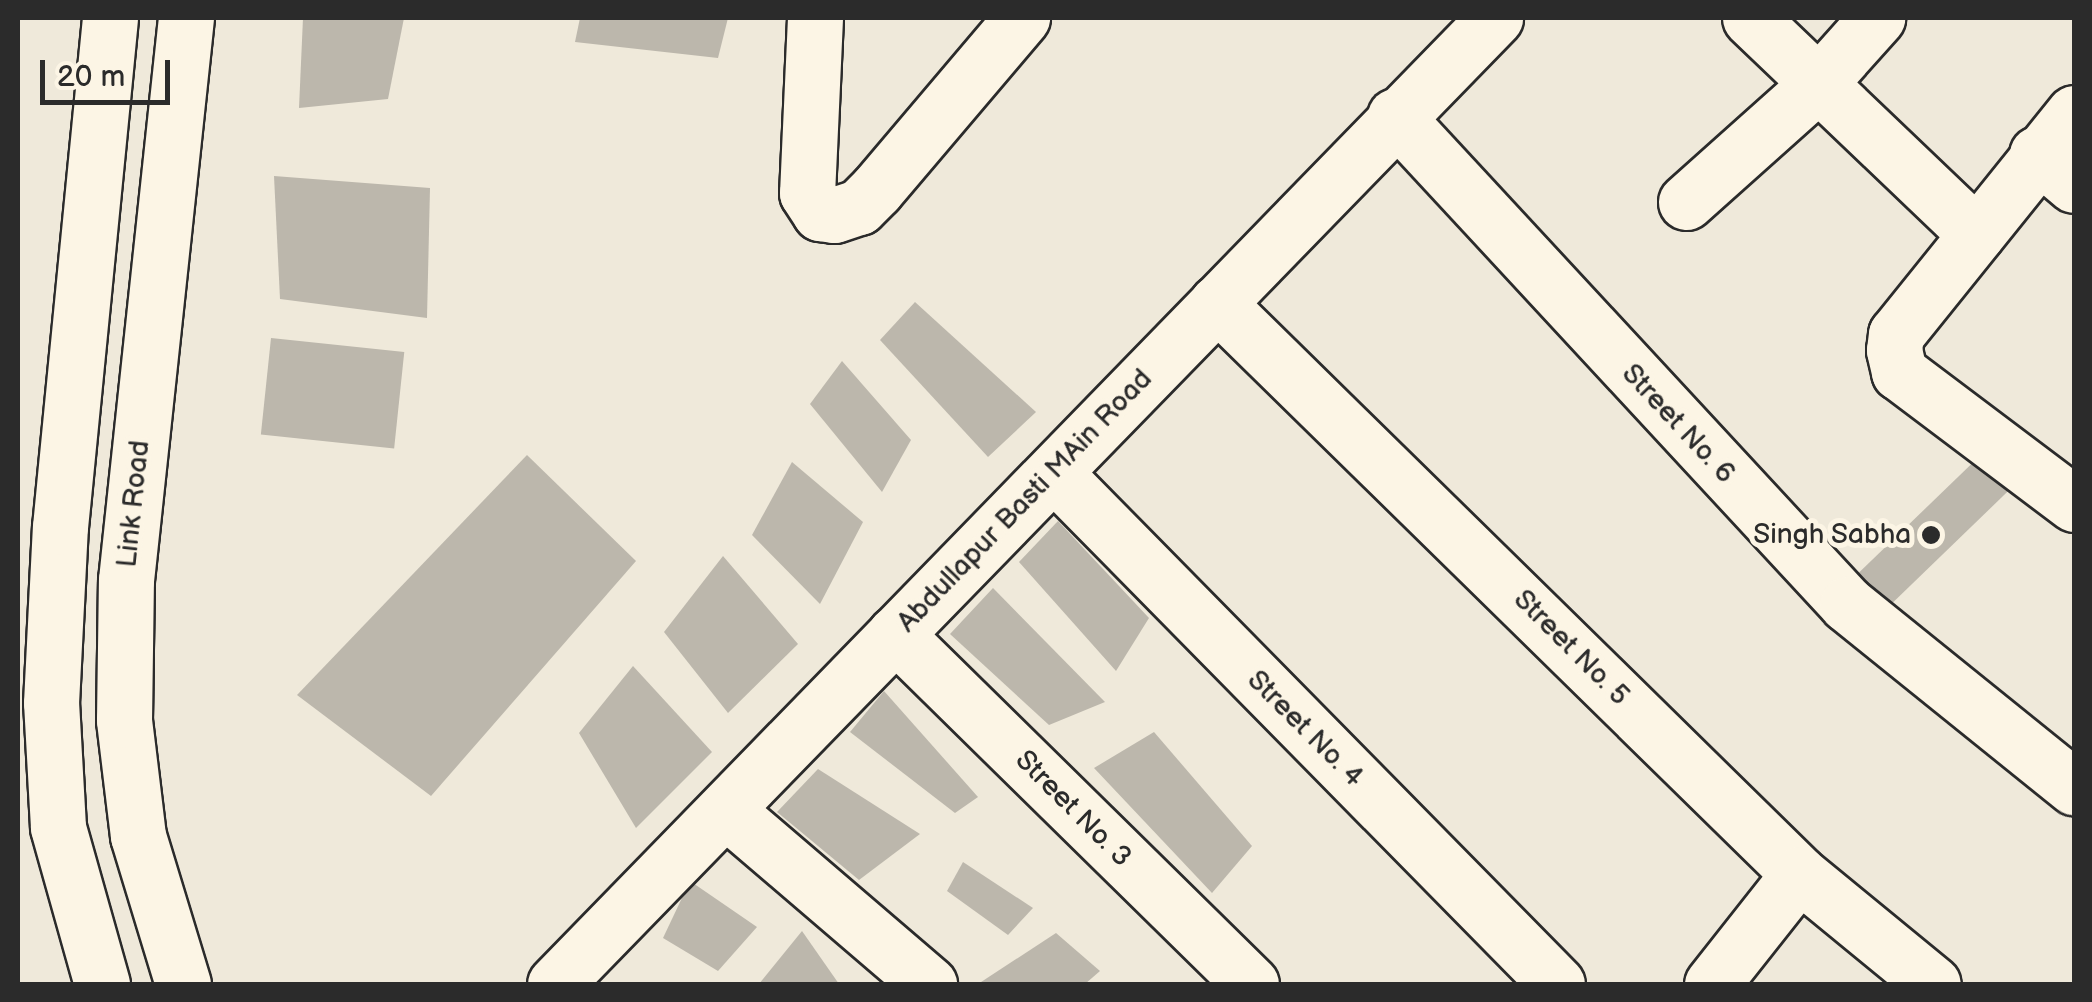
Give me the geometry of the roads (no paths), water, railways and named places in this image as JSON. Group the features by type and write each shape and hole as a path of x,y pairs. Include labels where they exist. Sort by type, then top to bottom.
{"street":[{"path":"102,984 58,827 50,703 60,527 110,18"},
{"name":"Link Road","path":"182,984 138,836 124,720 126,580 186,18"},
{"path":"814,18 807,193 820,213 834,214 859,207 876,190 1022,18"},
{"name":"Abdullapur Basti MAin Road","path":"555,984 728,812 1395,116 1495,18"},
{"path":"1750,18 1976,234"},
{"path":"1686,202 1818,84 1877,18"},
{"path":"2074,113 2056,169 1976,234 1896,334 1899,372 2074,504"},
{"name":"Street No. 6","path":"1395,116 1847,604 2074,787"},
{"name":"Street No. 5","path":"1217,303 1799,874 1933,984"},
{"name":"Street No. 4","path":"1054,472 1557,984"},
{"name":"Street No. 3","path":"895,634 1250,984"},
{"path":"728,812 929,984"},
{"path":"1712,984 1799,874"}],"place":[{"name":"Singh Sabha","path":"1931,535"}]}
